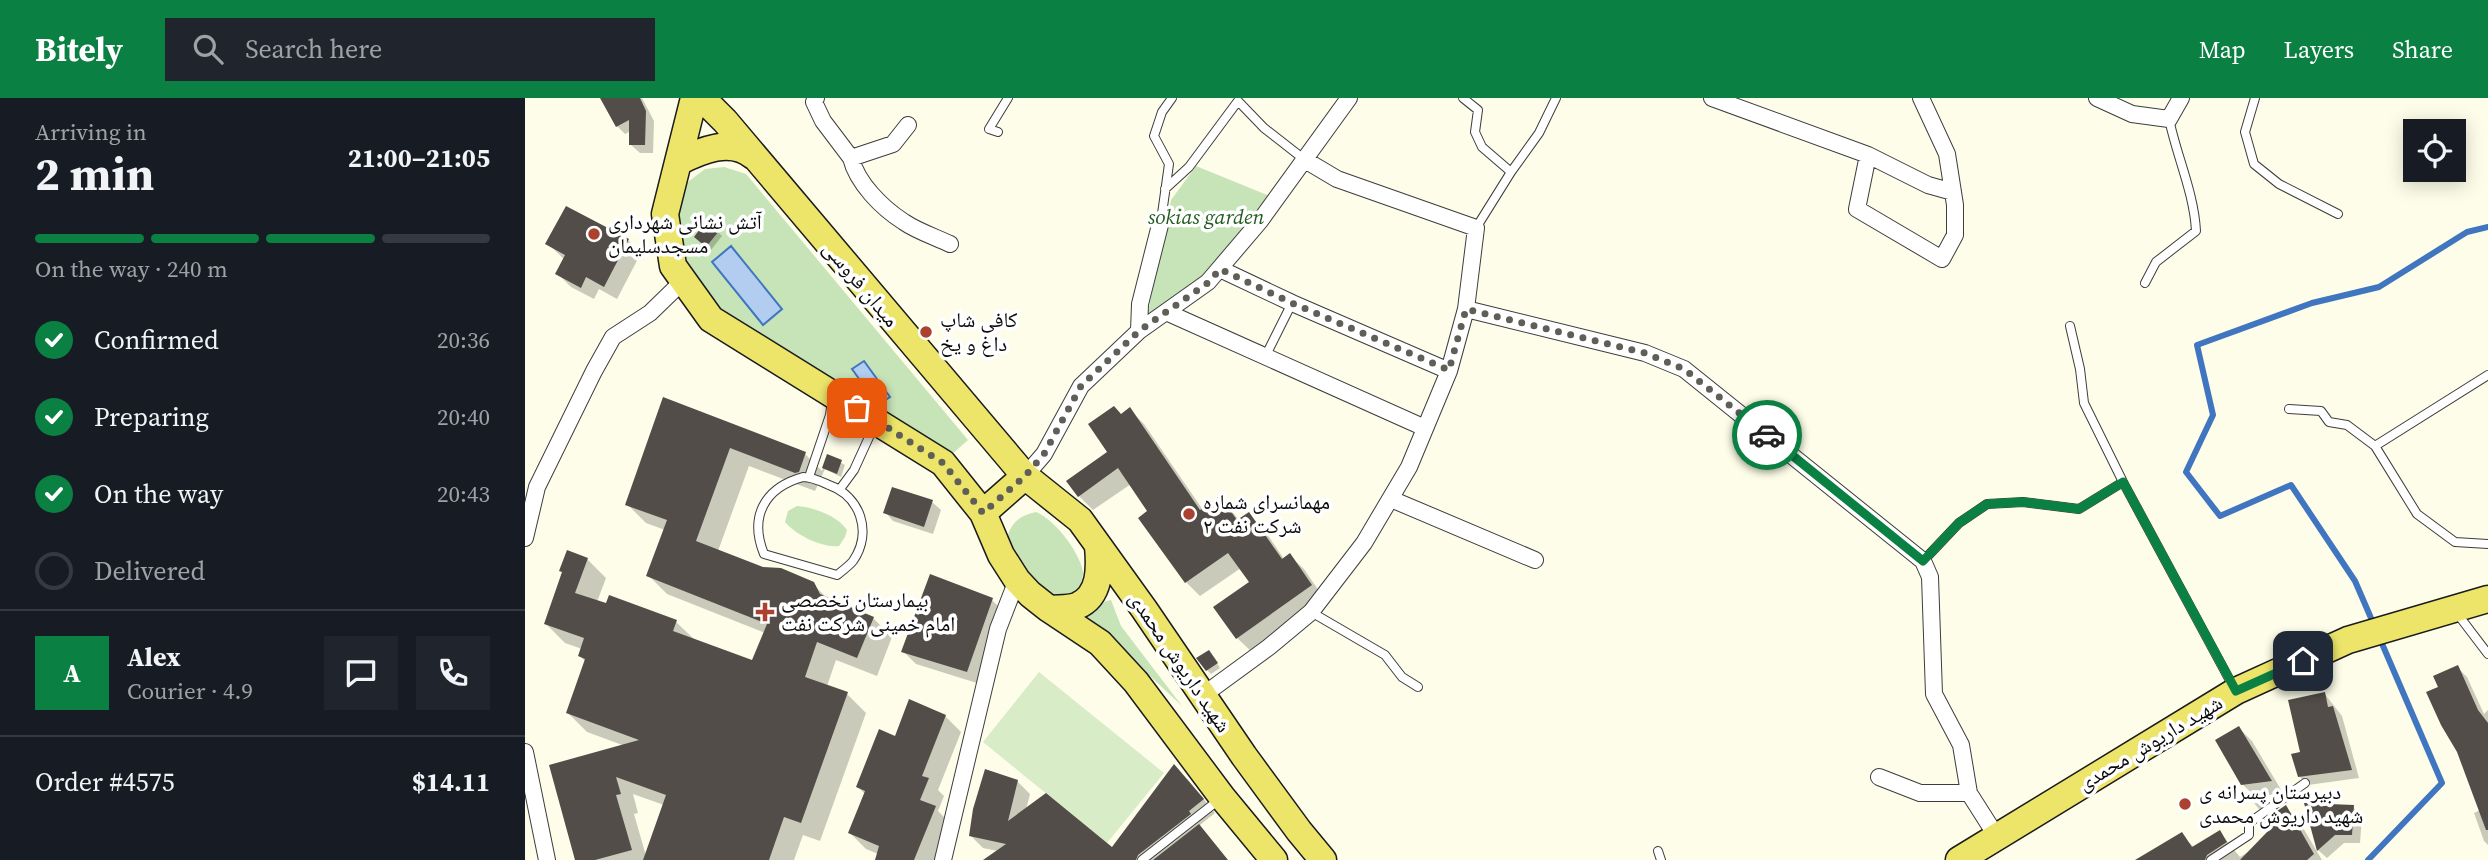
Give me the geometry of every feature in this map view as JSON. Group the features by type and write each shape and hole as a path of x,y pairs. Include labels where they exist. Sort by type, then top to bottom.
{"main road":[{"name":"شهید داریوش محمدی","path":"694,98 665,214 673,266 711,319 943,463 983,513 1001,555 1017,580 1049,609 1100,643 1136,682 1274,860"},
{"name":"میدان فروسی","path":"702,98 725,121 1025,476"},
{"path":"678,162 702,150 727,147 748,152 753,156"},
{"name":"شهید داریوش محمدی","path":"1025,476 1080,520 1202,696 1323,860"},
{"path":"983,513 1025,476"},
{"path":"1049,609 1076,607 1088,599 1096,586 1100,569 1098,546"},
{"path":"2453,609 2488,599"},
{"name":"شهید داریوش محمدی","path":"1959,860 2236,691 2348,640 2453,609"}],"street":[{"path":"1025,476 1044,454 1081,386 1139,331 1209,282 1261,221 1349,98"},
{"path":"1712,98 1868,155 1928,185 1953,192"},
{"path":"1735,107 1756,98"},
{"path":"1868,155 1857,209 1942,259 1955,235 1955,205 1947,154 1921,98"},
{"path":"2097,98 2132,114 2169,119 2181,98"},
{"path":"813,99 823,121 851,158 854,170 873,195 904,223 950,244"},
{"path":"851,158 893,144 908,125"},
{"path":"1202,696 1311,612 1364,543 1409,467 1449,370 1466,309 1476,228 1337,179 1304,160"},
{"path":"1139,331 1140,304 1160,221"},
{"path":"1220,269 1449,370"},
{"path":"525,538 531,485 613,337 650,313 683,281"},
{"path":"1466,309 1645,353 1684,369 1923,561 1930,577 1934,694 1961,745 1969,793 1997,836"},
{"path":"1166,312 1425,428"},
{"path":"1391,499 1535,560"},
{"path":"943,860 998,629 1017,580"},
{"path":"525,752 547,860"},
{"path":"1879,776 1920,793 1969,793"}],"lane":[{"path":"998,132 989,129 1008,98"},
{"path":"1160,221 1169,164 1154,136 1162,112 1172,98"},
{"path":"1463,98 1478,110 1475,132 1482,147 1511,172"},
{"path":"1476,228 1539,133 1556,98"},
{"path":"2255,98 2245,132 2254,164 2279,184 2338,214"},
{"path":"1165,189 1189,167 1238,101 1264,128 1304,160"},
{"path":"2145,283 2156,262 2196,231 2195,207 2169,119"},
{"path":"1265,357 1292,303"},
{"path":"2070,326 2080,369 2084,403 2123,482 2236,691"},
{"path":"2375,446 2488,375"},
{"path":"809,477 834,395"},
{"path":"2289,410 2321,411 2329,422 2347,425 2375,446 2417,514 2455,542 2488,544"},
{"path":"840,489 853,470 876,421"},
{"path":"809,477 840,489 861,515 863,531 860,548 852,562 837,576 764,554 758,539 758,521 764,503 776,489 791,480 809,477"},
{"path":"1923,561 1959,523 1987,504 2023,502 2079,509 2123,482"},
{"path":"2453,609 2488,654"},
{"path":"1311,612 1385,655 1402,677 1418,687"},
{"path":"2211,860 2249,835 2249,823 2305,783"},
{"path":"1142,860 1223,797"}],"green space":[{"name":"sokias garden","path":"1196,166 1272,197 1205,276 1147,317 1171,200"},
{"path":"724,167 746,174 968,440 951,455 722,310 685,260 675,217 688,182 705,169"},
{"path":"797,506 825,513 838,520 847,530 839,546 817,543 790,527 785,522 788,511"},
{"path":"1036,512 1058,529 1072,546 1081,564 1083,574 1079,588 1060,600 1039,590 1007,540 1016,521"},
{"path":"1111,600 1121,626 1182,706 1131,658 1083,622 1094,608"},
{"path":"1039,672 1164,773 1107,843 983,742"}],"water":[{"path":"731,246 782,309 763,325 712,262"},
{"path":"864,361 890,397 878,405 852,369"}],"building":[{"path":"600,98 640,98 646,111 645,145 629,145 629,120 616,127"},
{"path":"566,206 629,239 604,287 586,277 581,288 555,274 565,255 545,244"},
{"path":"706,221 719,231 706,247 694,237"},
{"path":"663,397 806,452 799,472 795,473 730,448 696,541 763,567 781,568 814,582 820,594 874,617 857,658 817,642 805,677 848,692 801,823 784,817 769,860 643,860 666,795 616,777 621,794 616,795 632,850 595,860 575,860 549,765 639,740 566,713 585,659 578,656 584,638 544,624 567,550 588,558 575,593 606,603 609,595 677,620 673,631 752,660 767,624 646,576 667,520 625,505"},
{"path":"1114,406 1121,414 1130,407 1200,510 1220,496 1237,520 1249,512 1282,559 1290,553 1312,585 1236,639 1213,607 1249,582 1228,553 1185,583 1138,518 1147,511 1118,468 1078,497 1066,481 1107,452 1088,424"},
{"path":"827,454 842,460 837,474 822,468"},
{"path":"892,487 933,500 924,527 883,513"},
{"path":"930,574 993,598 967,672 901,652"},
{"path":"1209,650 1218,663 1206,671 1196,658"},
{"path":"2458,665 2478,710 2488,723 2488,830 2457,752 2426,692 2438,687 2433,676"},
{"path":"2325,692 2328,707 2333,706 2352,770 2298,777 2291,754 2300,752 2288,700"},
{"path":"909,699 946,715 922,776 929,778 920,800 936,806 914,860 875,860 879,846 848,833 865,791 856,787 879,729 895,736"},
{"path":"2239,726 2272,781 2241,785 2215,740"},
{"path":"1174,764 1204,799 1189,811 1191,814 1138,855 1136,860 983,860 1006,844 969,836 973,809 985,769 1018,780 1008,821 1046,793 1112,847"},
{"path":"2304,803 2354,805 2352,835 2335,835 2317,851"},
{"path":"2286,805 2314,854 2307,860 2240,860 2268,831 2262,821"},
{"path":"1199,824 1228,860 1153,860"},
{"path":"2220,830 2227,842 2207,855 2205,860 2135,860 2182,832 2192,847"}],"waterway":[{"path":"2374,625 2355,581 2291,485 2220,516 2186,472 2213,415 2197,345 2312,303 2379,287 2467,232 2488,227"},
{"path":"2368,860 2442,783 2380,639"}],"way so far":[{"path":"857,408 943,463 983,513 1025,476 1044,454 1081,386 1139,331 1209,282 1220,269 1449,370 1466,309 1645,353 1684,369 1767,435"}],"place":[{"name":"آتش نشانی شهرداری مسجدسلیمان","path":"594,234"},
{"name":"کافی شاپ داغ و یخ","path":"926,332"},
{"name":"مهمانسرای شماره ۲ شرکت نفت","path":"1189,514"},
{"name":"بیمارستان تخصصی امام خمینی شرکت نفت","path":"765,612"},
{"name":"دبیرستان پسرانه ی شهید داریوش محمدی","path":"2185,804"}],"route":[{"path":"1767,435 1923,561 1959,523 1987,504 2023,502 2079,509 2123,482 2236,691 2303,661"}]}
